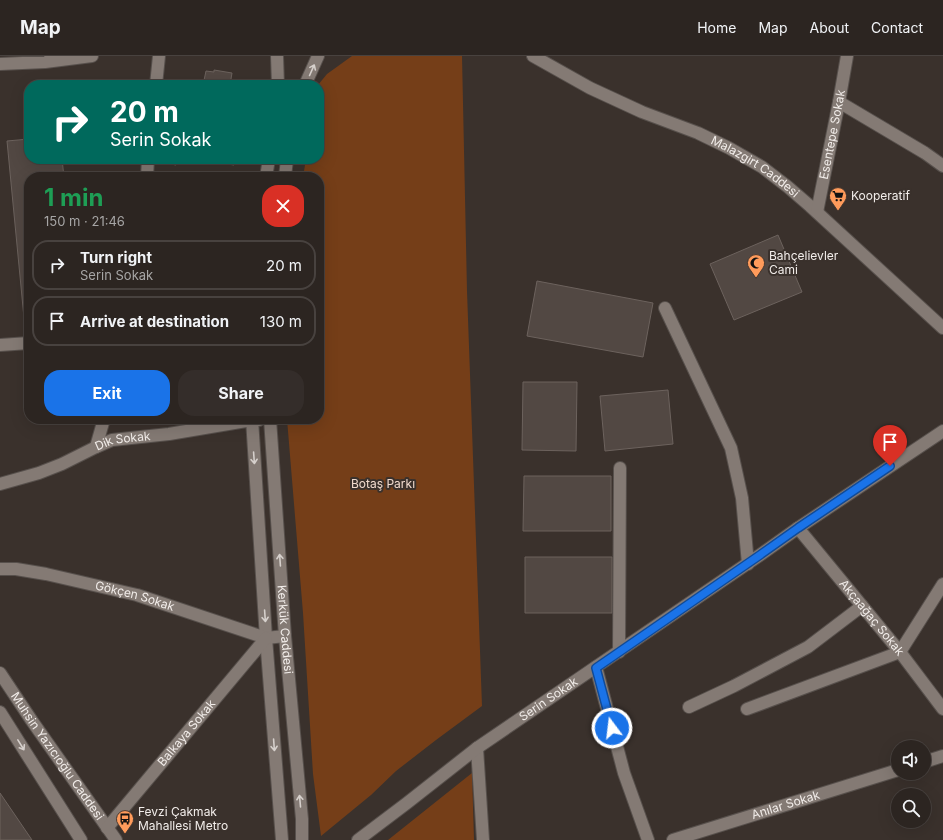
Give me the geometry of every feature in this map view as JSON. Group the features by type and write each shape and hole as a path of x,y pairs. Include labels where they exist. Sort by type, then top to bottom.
{"street":[{"path":"0,64 51,61 92,56"},
{"path":"157,80 159,56"},
{"path":"277,56 278,80"},
{"path":"307,80 318,56"},
{"name":"Malazgirt Caddesi","path":"533,56 597,91 642,112 698,133 729,148 762,167 817,212 943,328"},
{"name":"Esentepe Sokak","path":"817,212 847,56"},
{"path":"839,102 925,153 943,166"},
{"path":"666,308 731,448 742,498 748,564"},
{"path":"0,345 24,343"},
{"path":"96,447 103,424"},
{"name":"Dik Sokak","path":"0,484 39,473 62,464 112,440 169,434 228,424"},
{"name":"Kerkük Caddesi","path":"252,424 266,638 282,840"},
{"name":"Kerkük Caddesi","path":"270,424 285,636 301,811 302,840"},
{"name":"Serin Sokak","path":"358,840 477,748 748,564 798,528 943,431"},
{"path":"618,652 620,468"},
{"name":"Akçaağaç Sokak","path":"798,528 900,652 943,709"},
{"name":"Gökçen Sokak","path":"0,569 46,574 137,595 266,638"},
{"path":"747,709 900,652 943,584"},
{"path":"689,707 734,686 808,647 862,606"},
{"path":"266,638 285,636"},
{"name":"Balkaya Sokak","path":"107,828 266,638"},
{"path":"596,668 624,773 648,840"},
{"name":"Muhsin Yazıcıoğlu Caddesi","path":"0,673 116,840"},
{"name":"Muhsin Yazıcıoğlu Caddesi","path":"0,712 81,840"},
{"path":"477,748 483,840"},
{"path":"931,760 943,756"},
{"name":"Anılar Sokak","path":"674,840 891,772"}],"green space":[{"name":"Botaş Parkı","path":"352,56 462,56 467,291 482,706 396,771 371,795 321,836 313,774 303,613 287,424 324,424 324,172 304,172 305,164 324,164 324,80 322,80 327,74"},
{"path":"472,773 474,840 388,840"}],"building":[{"path":"214,70 232,73 231,80 204,80 206,71 214,72"},
{"path":"24,139 24,164 63,164 63,172 24,172 24,318 7,141"},
{"name":"Bahçelievler Cami","path":"778,235 802,292 734,320 710,264"},
{"path":"537,281 653,303 643,357 527,336"},
{"path":"523,382 577,382 576,451 522,450"},
{"path":"668,390 673,444 605,451 600,396"},
{"path":"524,476 611,476 611,531 523,531"},
{"path":"525,557 612,557 612,613 525,613"},
{"path":"0,793 32,840 0,840"}],"place":[{"name":"Kooperatif","path":"838,211"},
{"name":"Bahçelievler Cami","path":"756,278"},
{"name":"Fevzi Çakmak Mahallesi Metro","path":"125,834"}],"route":[{"path":"612,728 596,668 890,466"}]}
